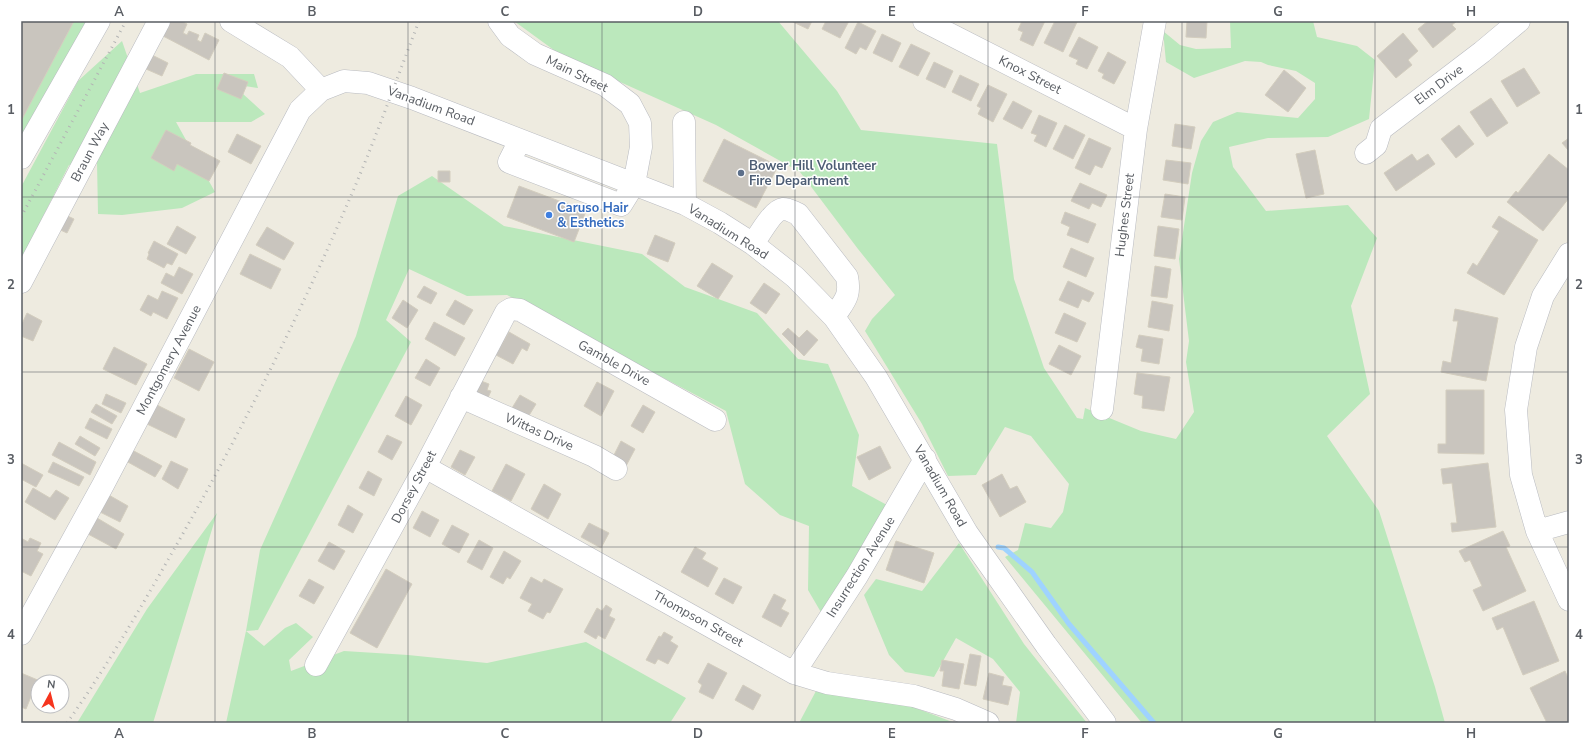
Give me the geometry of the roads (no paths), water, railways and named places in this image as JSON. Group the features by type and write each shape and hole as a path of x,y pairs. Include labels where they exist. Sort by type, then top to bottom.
{"street":[{"path":"21,158 99,21"},
{"name":"Braun Way","path":"21,282 159,21"},
{"path":"231,21 290,57 321,90"},
{"name":"Main Street","path":"499,21 510,36 535,54 605,85 630,104 640,123 641,147 634,184"},
{"name":"Knox Street","path":"924,21 1136,129"},
{"name":"Hughes Street","path":"1102,409 1136,129 1155,21"},
{"name":"Elm Drive","path":"1366,153 1376,145 1382,129 1482,52 1519,21"},
{"name":"Vanadium Road","path":"321,90 344,82 368,83 685,204 720,223 753,244 795,277 834,317 876,377 926,459 967,533 1046,645 1105,723"},
{"name":"Montgomery Avenue","path":"21,634 102,485 300,110 321,90"},
{"path":"684,122 685,204"},
{"path":"753,244 775,213 782,209 790,210 798,214 847,277 849,294 834,317"},
{"path":"1569,254 1543,296 1526,347 1516,410 1521,475 1537,531 1569,600"},
{"name":"Dorsey Street","path":"316,665 425,467 506,312 511,309"},
{"name":"Gamble Drive","path":"511,309 520,310 715,420"},
{"name":"Wittas Drive","path":"461,397 594,456 616,469"},
{"name":"Insurrection Avenue","path":"794,672 857,576 926,459"},
{"name":"Thompson Street","path":"425,467 794,672 827,683 914,696 956,708 988,723"},
{"path":"1537,531 1569,522"}],"waterway":[{"path":"998,547 1004,548 1032,572 1069,624 1154,723"}],"railway":[{"path":"21,217 126,21"},
{"path":"67,723 109,660 161,573 222,463 268,374 312,283 353,191 379,128 419,21"}],"place":[{"name":"Bower Hill Volunteer Fire Department","path":"741,173"},
{"name":"Caruso Hair & Esthetics","path":"549,215"}]}
